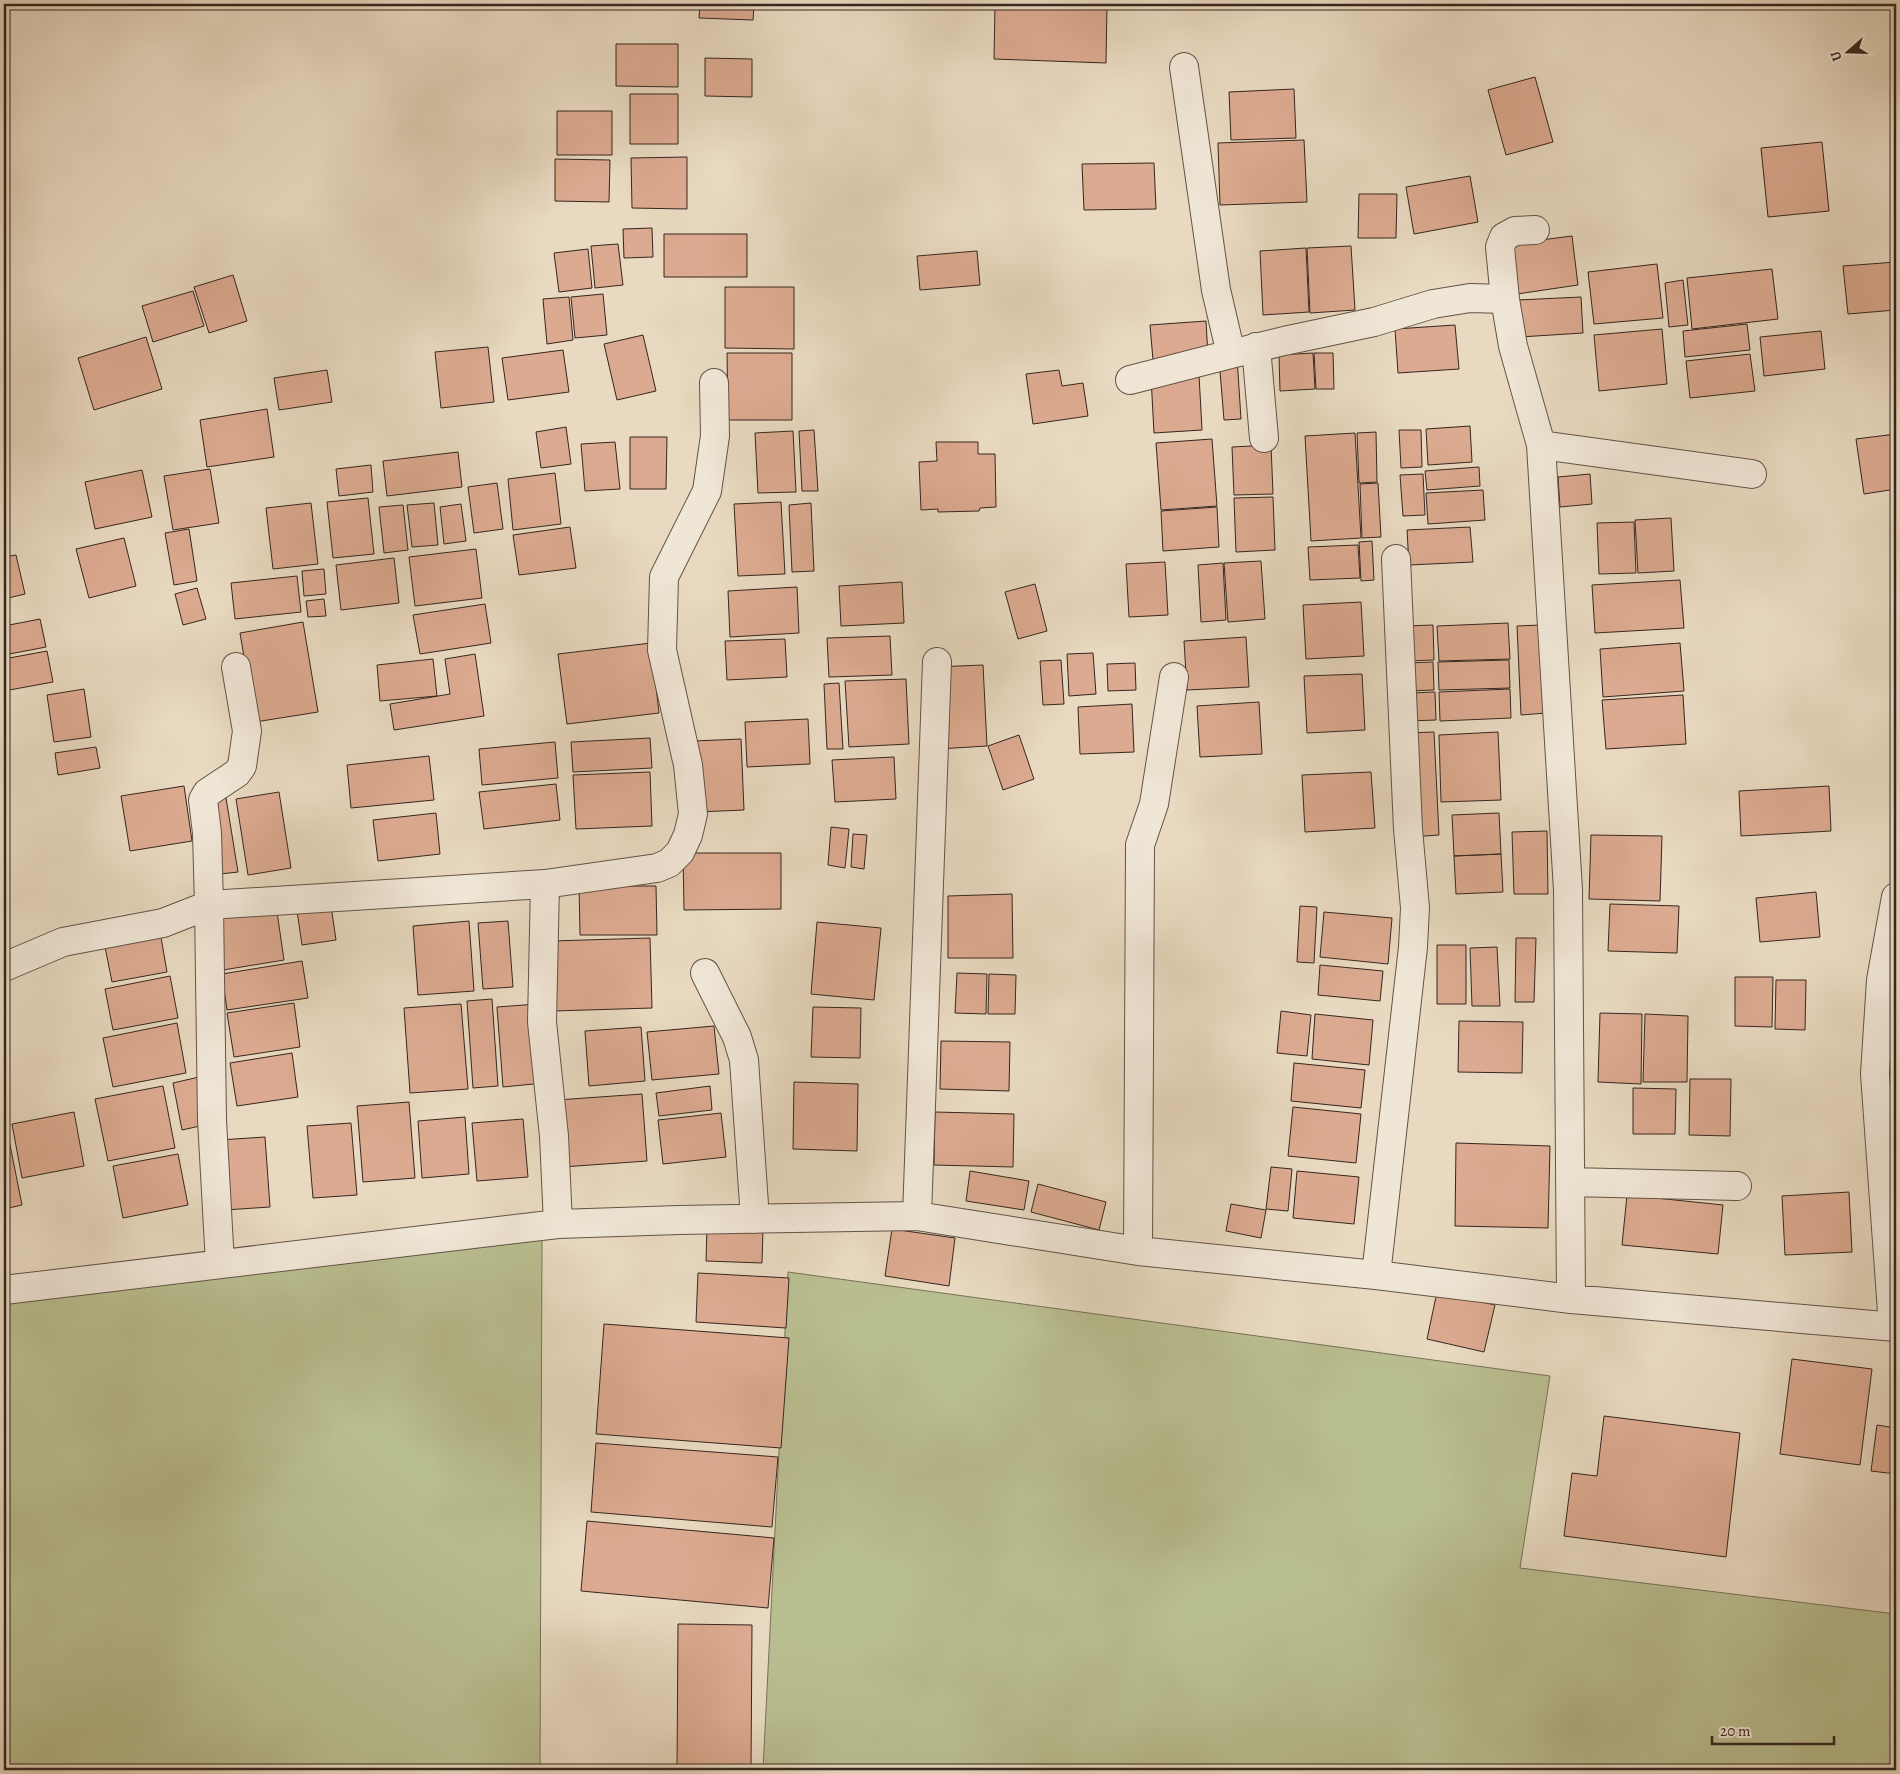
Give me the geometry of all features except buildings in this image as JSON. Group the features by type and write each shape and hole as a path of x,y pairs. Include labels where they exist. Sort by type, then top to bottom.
{"street":[{"path":"1184,67 1216,290 1244,351 1264,438"},
{"path":"1535,230 1515,231 1504,237 1500,247 1505,298 1513,346 1541,445 1568,890 1570,1299"},
{"path":"1130,380 1244,351 1374,322 1433,304 1470,298 1505,298"},
{"path":"4,967 62,942 162,923 208,905 545,884 657,868 669,863 680,852 688,835 693,814 688,765 662,650 664,577 707,491 715,436 714,383"},
{"path":"1541,445 1752,474"},
{"path":"1376,1275 1413,947 1415,908 1408,829 1396,559"},
{"path":"917,1216 938,662"},
{"path":"220,1264 212,1120 206,833 203,800 207,793 237,774 242,766 247,730 236,667"},
{"path":"1138,1251 1140,845 1154,804 1174,677"},
{"path":"545,884 542,1022 554,1136 558,1224"},
{"path":"4,1290 558,1224 917,1216 1138,1251 1376,1275 1570,1299 1894,1327 1875,1074 1881,980 1896,897"},
{"path":"705,973 737,1037 744,1060 755,1219"},
{"path":"1570,1182 1738,1186"}],"green space":[{"path":"542,1238 540,1770 4,1770 4,1294"},
{"path":"788,1272 1550,1376 1520,1568 1896,1614 1896,1770 763,1770"}]}
